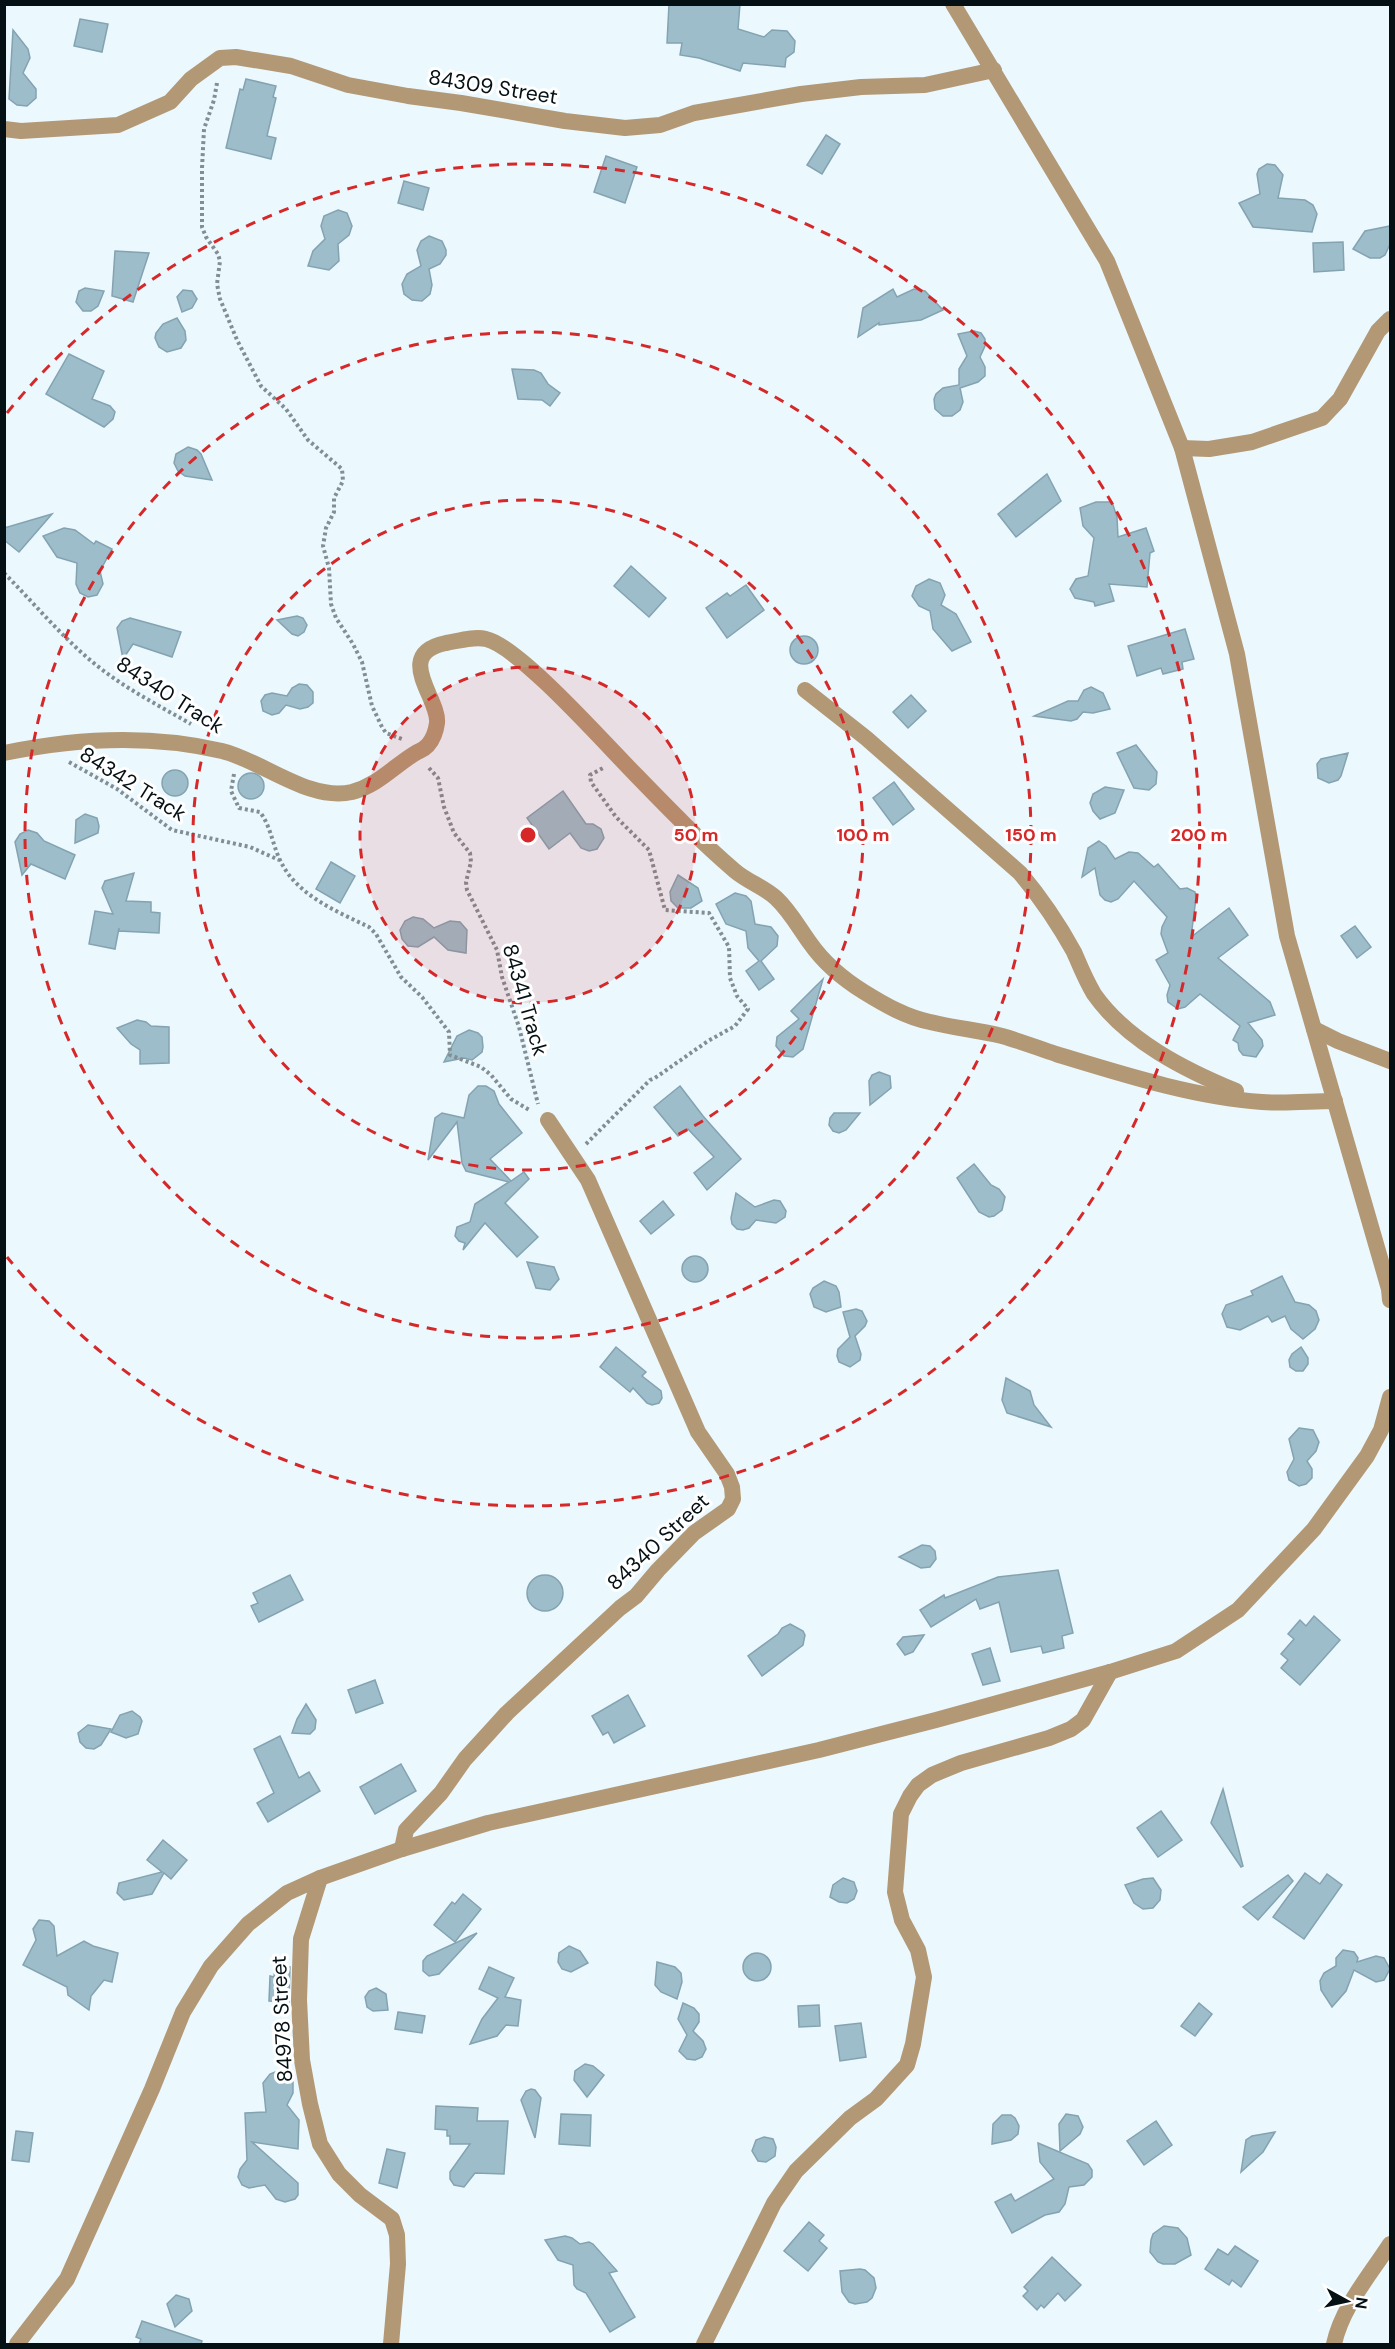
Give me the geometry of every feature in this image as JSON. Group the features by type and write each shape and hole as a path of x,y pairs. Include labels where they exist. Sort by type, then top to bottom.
{"street":[{"path":"953,4 1107,261 1182,448 1237,654 1287,936 1386,1278 1390,1300"},
{"path":"4,129 21,131 118,125 170,102 191,79 220,58"},
{"name":"84309 Street","path":"220,58 256,59 291,66 348,85 408,96 565,121 625,128 660,125 694,113 801,94 861,87 925,85 994,69"},
{"path":"1182,448 1209,449 1252,442 1322,418 1340,399 1377,331 1390,319"},
{"path":"4,753 44,745 143,739 228,753 305,787 346,793 364,788 381,779 429,744 437,726 438,716 421,679 420,664 426,654 436,645 465,639 487,639 510,651 555,692 688,829 739,875 774,896 831,968 861,991 897,1011 930,1022 967,1027 1006,1037 1128,1076 1194,1091 1262,1102 1335,1101"},
{"path":"805,690 875,746 1020,873 1042,899 1055,920 1094,994 1127,1029 1159,1053 1204,1078 1262,1102"},
{"path":"1314,1029 1390,1061"},
{"name":"84340 Street","path":"402,1848 406,1830 441,1793 465,1759 507,1713 620,1608 636,1596 658,1569 694,1533 722,1514 733,1499 732,1487 727,1474 698,1432 588,1180 548,1120"},
{"path":"17,2344 67,2279 152,2089 183,2012 211,1966 248,1924 286,1893 402,1848 488,1823 926,1723 1110,1672 1176,1651 1238,1610 1314,1529 1366,1456 1381,1430 1390,1397"},
{"path":"704,2344 774,2203 796,2171 850,2118 876,2099 907,2065 913,2044 924,1977 918,1950 902,1920 895,1892 901,1814 910,1796 918,1785 932,1775 961,1763 1049,1738 1071,1729 1083,1720 1110,1672"},
{"name":"84978 Street","path":"320,1878 301,1939 299,2000 302,2060 320,2144 339,2174 360,2195 392,2219 396,2235 398,2264 391,2344"},
{"path":"1334,2344 1336,2332 1356,2295 1390,2244"}],"path":[{"name":"84341 Track","path":"220,58 214,100 204,129 202,168 202,227 220,261 217,284 220,299 237,340 261,386 286,409 308,440 342,469 343,481 334,498 334,512 326,528 323,546 329,568 331,604 336,618 362,662 372,706 382,727 386,732 408,742 438,778 444,807 454,833 470,853 467,890 497,950 502,977 519,1027 536,1100 548,1120"},
{"name":"84340 Track","path":"4,573 66,639 106,673 140,696 192,725"},
{"name":"84342 Track","path":"44,745 75,767 117,789 172,830 250,847 280,860"},
{"name":"84340 Track","path":"228,753 236,767 231,791 238,808 260,812 270,827 273,842 286,873 314,898 369,927 376,934 401,977 422,997 449,1032 450,1055 481,1067 491,1075 511,1099 548,1120"},
{"path":"589,1151 585,1146 642,1086 699,1047 735,1026 748,1009 737,996 730,978 729,947 710,913 665,910 649,850 616,817 591,782 590,775 619,759"}],"building":[{"path":"669,4 740,4 738,29 764,37 772,30 787,31 795,41 794,52 786,58 785,67 743,63 740,71 699,58 680,55 682,43 667,43"},
{"path":"80,19 108,24 102,52 74,46"},
{"path":"13,30 28,49 30,58 23,73 36,89 36,98 27,106 17,105 9,99"},
{"path":"246,79 276,86 273,97 276,98 267,136 276,138 271,159 226,148 240,89 243,90"},
{"path":"826,135 840,144 822,174 807,165"},
{"path":"606,156 637,167 625,203 594,192"},
{"path":"1267,164 1275,165 1283,175 1278,198 1305,200 1313,205 1317,214 1312,232 1253,227 1239,203 1260,194 1257,174 1259,169"},
{"path":"404,181 429,188 423,210 398,203"},
{"path":"338,210 347,213 352,226 349,235 338,244 339,261 329,270 308,266 313,251 325,239 321,226 324,216"},
{"path":"1390,226 1390,244 1385,255 1380,258 1370,258 1353,249 1365,231"},
{"path":"429,236 442,241 446,255 440,264 429,269 432,285 430,294 422,301 412,300 404,294 402,284 407,274 421,266 417,250 421,241"},
{"path":"1343,242 1344,270 1314,272 1313,243"},
{"path":"115,251 149,253 133,302 112,296"},
{"path":"85,288 104,291 98,306 91,311 83,311 76,302 79,291"},
{"path":"893,289 897,297 914,289 925,291 943,310 921,320 879,325 879,323 858,337 863,308"},
{"path":"183,290 192,291 197,299 192,308 182,312 177,297"},
{"path":"177,318 185,331 186,340 181,348 167,352 159,347 155,338 156,333 163,324"},
{"path":"974,331 981,333 985,339 985,346 980,357 985,367 985,376 978,382 960,388 963,402 960,410 952,416 943,416 935,409 934,399 943,388 959,385 959,369 967,356 958,334"},
{"path":"69,354 104,371 92,399 110,406 115,412 113,419 104,427 46,394"},
{"path":"512,369 534,370 541,373 548,384 560,393 550,406 542,400 518,399"},
{"path":"188,447 201,454 212,480 185,476 178,471 174,463 176,454"},
{"path":"1047,474 1061,501 1016,537 998,514"},
{"path":"1096,502 1112,502 1117,517 1118,537 1146,528 1154,551 1150,553 1147,587 1109,584 1114,601 1095,606 1094,602 1075,598 1070,589 1076,579 1088,576 1094,538 1083,526 1080,508"},
{"path":"52,514 19,552 4,540 4,528"},
{"path":"64,528 75,530 94,544 96,541 112,549 100,571 103,584 97,595 88,597 80,593 76,584 77,563 57,557 43,536"},
{"path":"631,566 666,598 649,617 614,586"},
{"path":"929,579 940,583 945,595 941,605 956,614 971,642 952,651 933,629 930,611 919,606 912,596 916,586"},
{"path":"746,585 764,610 727,638 706,608 727,593 730,596"},
{"path":"297,616 303,618 307,625 304,632 298,636 292,634 277,620"},
{"path":"130,618 181,632 172,657 133,644 123,659 117,628 122,621"},
{"path":"1185,629 1194,659 1182,662 1183,669 1163,674 1161,668 1137,676 1128,646"},
{"path":"804,636 814,640 818,650 814,660 804,664 794,660 790,650 794,640"},
{"path":"299,684 307,685 313,692 313,703 308,707 300,709 286,705 279,713 272,715 263,711 261,701 265,695 272,693 287,696 292,688"},
{"path":"1091,687 1103,693 1110,709 1093,713 1083,712 1077,719 1071,721 1034,716 1068,701 1078,701 1084,690"},
{"path":"911,695 926,711 908,728 893,712"},
{"path":"1136,745 1157,772 1156,784 1149,790 1134,788 1117,753"},
{"path":"1348,753 1338,780 1329,783 1318,778 1317,764 1321,759"},
{"path":"175,770 184,774 188,783 184,792 175,796 166,792 162,783 166,774"},
{"path":"251,773 260,777 264,786 260,795 251,799 242,795 238,786 242,777"},
{"path":"894,782 914,809 893,825 873,798"},
{"path":"1105,787 1124,790 1115,813 1100,819 1090,803 1093,794"},
{"path":"563,791 586,824 593,824 601,829 604,838 597,849 589,851 581,848 570,833 549,849 527,818"},
{"path":"85,814 97,818 98,833 75,843 76,820"},
{"path":"28,830 37,833 44,841 75,855 65,879 31,864 22,875 15,842 20,834"},
{"path":"1099,841 1106,846 1115,859 1129,852 1138,853 1154,867 1158,864 1180,889 1187,888 1195,892 1191,937 1229,908 1248,935 1218,958 1270,1002 1275,1015 1248,1023 1262,1040 1263,1046 1256,1057 1243,1055 1238,1043 1233,1040 1240,1026 1200,994 1185,1007 1178,1009 1168,1002 1167,995 1170,985 1156,960 1168,953 1161,934 1167,917 1134,881 1118,899 1111,902 1100,895 1095,868 1082,877 1088,848"},
{"path":"331,862 355,876 340,903 316,889"},
{"path":"134,873 126,901 151,902 151,912 160,913 159,933 119,931 119,928 115,949 89,944 95,911 113,914 102,888 105,881"},
{"path":"678,875 698,888 702,901 691,908 678,908 671,901 670,892"},
{"path":"735,893 746,896 751,901 755,924 771,927 778,936 777,946 761,961 774,979 759,990 746,971 759,961 748,948 746,931 726,924 716,904"},
{"path":"413,917 423,919 434,928 450,921 460,922 467,930 466,953 448,950 434,937 418,947 408,946 402,939 400,930 405,921"},
{"path":"1355,926 1371,947 1357,958 1341,936"},
{"path":"823,979 803,1049 793,1057 784,1056 776,1046 777,1037 799,1019 791,1011"},
{"path":"137,1020 151,1026 169,1027 169,1063 140,1064 140,1050 131,1044 117,1028"},
{"path":"469,1030 482,1037 482,1052 472,1060 464,1058 444,1062 457,1036"},
{"path":"879,1072 890,1076 891,1088 870,1105 869,1081 872,1075"},
{"path":"478,1086 486,1086 494,1091 499,1104 522,1133 490,1159 511,1181 524,1172 529,1179 505,1203 538,1237 517,1257 485,1223 463,1250 465,1243 459,1241 455,1236 457,1227 470,1222 475,1204 509,1182 466,1171 462,1163 457,1122 428,1160 435,1118 442,1113 464,1118 469,1095"},
{"path":"680,1086 741,1159 707,1190 694,1173 714,1157 688,1129 678,1136 654,1107"},
{"path":"834,1113 860,1113 846,1130 839,1133 833,1131 829,1125"},
{"path":"974,1164 991,1185 999,1189 1005,1197 1002,1210 994,1216 989,1217 979,1212 957,1178"},
{"path":"736,1193 755,1207 774,1200 780,1201 786,1211 785,1217 776,1223 756,1220 749,1228 737,1229 732,1224 731,1218"},
{"path":"663,1201 674,1215 651,1234 640,1221"},
{"path":"695,1256 704,1260 708,1269 704,1278 695,1282 686,1278 682,1269 686,1260"},
{"path":"527,1262 554,1267 559,1279 550,1290 536,1288"},
{"path":"1282,1276 1295,1302 1309,1305 1316,1311 1319,1320 1315,1329 1303,1339 1291,1329 1285,1316 1272,1322 1268,1316 1240,1330 1227,1327 1222,1314 1226,1305 1253,1295 1251,1291"},
{"path":"824,1281 836,1286 841,1307 826,1312 814,1307 810,1294 813,1288"},
{"path":"856,1309 862,1311 867,1321 855,1336 861,1354 860,1360 850,1367 839,1362 837,1356 838,1349 850,1337 843,1312"},
{"path":"616,1347 646,1372 642,1376 661,1391 662,1398 659,1403 652,1405 647,1403 633,1388 630,1392 600,1367"},
{"path":"1301,1347 1308,1358 1308,1364 1303,1371 1296,1371 1290,1367 1289,1360 1292,1354"},
{"path":"1006,1378 1030,1391 1034,1405 1051,1427 1007,1413 1002,1400"},
{"path":"1299,1428 1313,1430 1319,1442 1316,1451 1307,1461 1312,1469 1312,1478 1306,1484 1299,1486 1289,1480 1287,1472 1294,1459 1289,1439"},
{"path":"922,1545 930,1546 935,1551 936,1559 930,1567 921,1568 899,1557"},
{"path":"1058,1570 1073,1633 1062,1636 1064,1648 1043,1653 1041,1646 1011,1652 999,1602 980,1609 976,1599 931,1627 920,1610 944,1595 945,1598 998,1577"},
{"path":"290,1575 303,1600 259,1622 251,1606 258,1603 253,1593"},
{"path":"545,1575 558,1580 563,1593 558,1606 545,1611 532,1606 527,1593 532,1580"},
{"path":"1314,1616 1340,1640 1300,1685 1281,1668 1288,1660 1281,1654 1294,1639 1288,1634 1300,1620 1306,1626"},
{"path":"790,1624 803,1631 805,1635 803,1645 762,1676 748,1656"},
{"path":"924,1635 913,1652 905,1655 897,1644 903,1637"},
{"path":"990,1648 1000,1681 983,1685 972,1654"},
{"path":"375,1680 383,1703 356,1713 348,1690"},
{"path":"628,1695 645,1726 614,1743 608,1732 603,1735 592,1716"},
{"path":"306,1704 316,1720 315,1729 310,1734 292,1733 297,1719"},
{"path":"132,1711 142,1721 138,1734 126,1738 111,1732 120,1715"},
{"path":"88,1725 111,1729 101,1745 94,1749 86,1748 80,1742 78,1733"},
{"path":"280,1736 299,1778 309,1772 320,1791 268,1822 257,1803 274,1793 254,1749"},
{"path":"401,1764 416,1791 375,1814 360,1787"},
{"path":"1223,1789 1243,1866 1241,1867 1211,1823"},
{"path":"1161,1811 1182,1840 1158,1857 1137,1828"},
{"path":"163,1840 187,1860 171,1879 164,1873 152,1894 124,1900 117,1893 119,1883 162,1872 147,1860"},
{"path":"1305,1873 1320,1884 1327,1874 1342,1885 1304,1939 1273,1917"},
{"path":"1288,1875 1293,1881 1258,1920 1243,1907"},
{"path":"843,1878 854,1882 857,1891 854,1899 847,1903 830,1897 833,1885"},
{"path":"1153,1878 1161,1890 1160,1900 1153,1908 1143,1909 1134,1903 1125,1885"},
{"path":"463,1894 481,1909 455,1942 434,1925 452,1902 455,1904"},
{"path":"39,1920 49,1921 54,1926 57,1956 84,1941 118,1953 112,1982 104,1980 91,1996 89,2010 68,1995 67,1987 23,1965 36,1940 33,1929"},
{"path":"477,1933 439,1974 429,1976 423,1971 423,1961 427,1956"},
{"path":"569,1946 580,1951 588,1963 571,1972 562,1969 558,1962 559,1953"},
{"path":"1343,1950 1354,1952 1358,1958 1357,1962 1376,1956 1384,1958 1390,1969 1384,1980 1376,1982 1354,1970 1346,1991 1332,2007 1321,1990 1320,1981 1324,1973 1336,1966 1336,1958"},
{"path":"757,1953 767,1957 771,1967 767,1977 757,1981 747,1977 743,1967 747,1957"},
{"path":"657,1962 675,1967 681,1973 682,1982 677,1999 661,1992 655,1985"},
{"path":"275,1966 290,1967 289,2002 269,2001 270,1976 274,1977"},
{"path":"489,1967 514,1978 505,1997 521,2000 518,2026 506,2025 497,2036 470,2044 482,2019 498,1998 479,1989"},
{"path":"376,1988 386,1994 388,2010 373,2011 367,2007 365,1997 369,1991"},
{"path":"683,2003 694,2008 699,2014 699,2022 693,2031 703,2041 706,2049 702,2057 695,2060 687,2059 679,2051 687,2035 678,2019"},
{"path":"1199,2003 1212,2014 1195,2036 1181,2026"},
{"path":"819,2005 820,2026 799,2027 798,2006"},
{"path":"398,2012 425,2016 422,2033 395,2029"},
{"path":"861,2023 866,2057 840,2061 835,2026"},
{"path":"585,2064 593,2066 604,2075 587,2097 574,2080 575,2071"},
{"path":"275,2072 286,2074 293,2082 293,2093 287,2105 299,2120 298,2149 252,2142 298,2183 298,2195 295,2199 285,2202 276,2199 265,2185 249,2188 242,2185 238,2177 240,2169 247,2160 245,2113 266,2112 263,2083 270,2074"},
{"path":"535,2090 541,2098 535,2138 521,2100 526,2091"},
{"path":"436,2106 478,2108 477,2121 508,2121 504,2174 475,2173 464,2187 454,2185 450,2179 450,2172 470,2144 450,2144 447,2130 435,2129"},
{"path":"561,2114 591,2115 590,2146 559,2144"},
{"path":"1066,2114 1078,2116 1083,2127 1080,2134 1060,2151 1059,2124"},
{"path":"1002,2115 1011,2115 1015,2118 1019,2126 1018,2134 1011,2140 992,2144 993,2124"},
{"path":"1156,2121 1172,2145 1144,2165 1127,2141"},
{"path":"16,2131 33,2133 29,2162 12,2160"},
{"path":"1275,2132 1263,2152 1241,2172 1246,2140 1252,2136"},
{"path":"764,2137 773,2139 776,2147 775,2156 766,2162 758,2161 752,2151 756,2140"},
{"path":"1038,2143 1088,2164 1092,2170 1092,2177 1084,2185 1069,2187 1065,2204 1059,2212 1045,2215 1012,2233 995,2202 1011,2194 1015,2201 1054,2179 1040,2162"},
{"path":"387,2149 405,2153 397,2188 379,2183"},
{"path":"809,2222 824,2235 819,2241 827,2248 808,2271 784,2251"},
{"path":"1164,2226 1178,2228 1187,2238 1191,2255 1175,2264 1158,2262 1150,2252 1151,2240 1153,2234"},
{"path":"565,2236 580,2244 589,2242 593,2244 617,2271 609,2273 635,2317 610,2332 586,2293 574,2285 573,2265 558,2260 545,2240"},
{"path":"1235,2246 1258,2261 1241,2287 1232,2280 1229,2285 1205,2269 1218,2249 1228,2255"},
{"path":"1052,2257 1081,2285 1065,2301 1058,2293 1044,2308 1041,2305 1037,2310 1023,2296 1028,2291 1024,2287"},
{"path":"865,2270 874,2278 876,2288 872,2298 867,2302 855,2304 849,2302 842,2292 840,2271"},
{"path":"176,2295 189,2299 192,2311 175,2327 167,2304"},
{"path":"142,2321 202,2341 201,2344 139,2344 141,2339 136,2337"}]}
